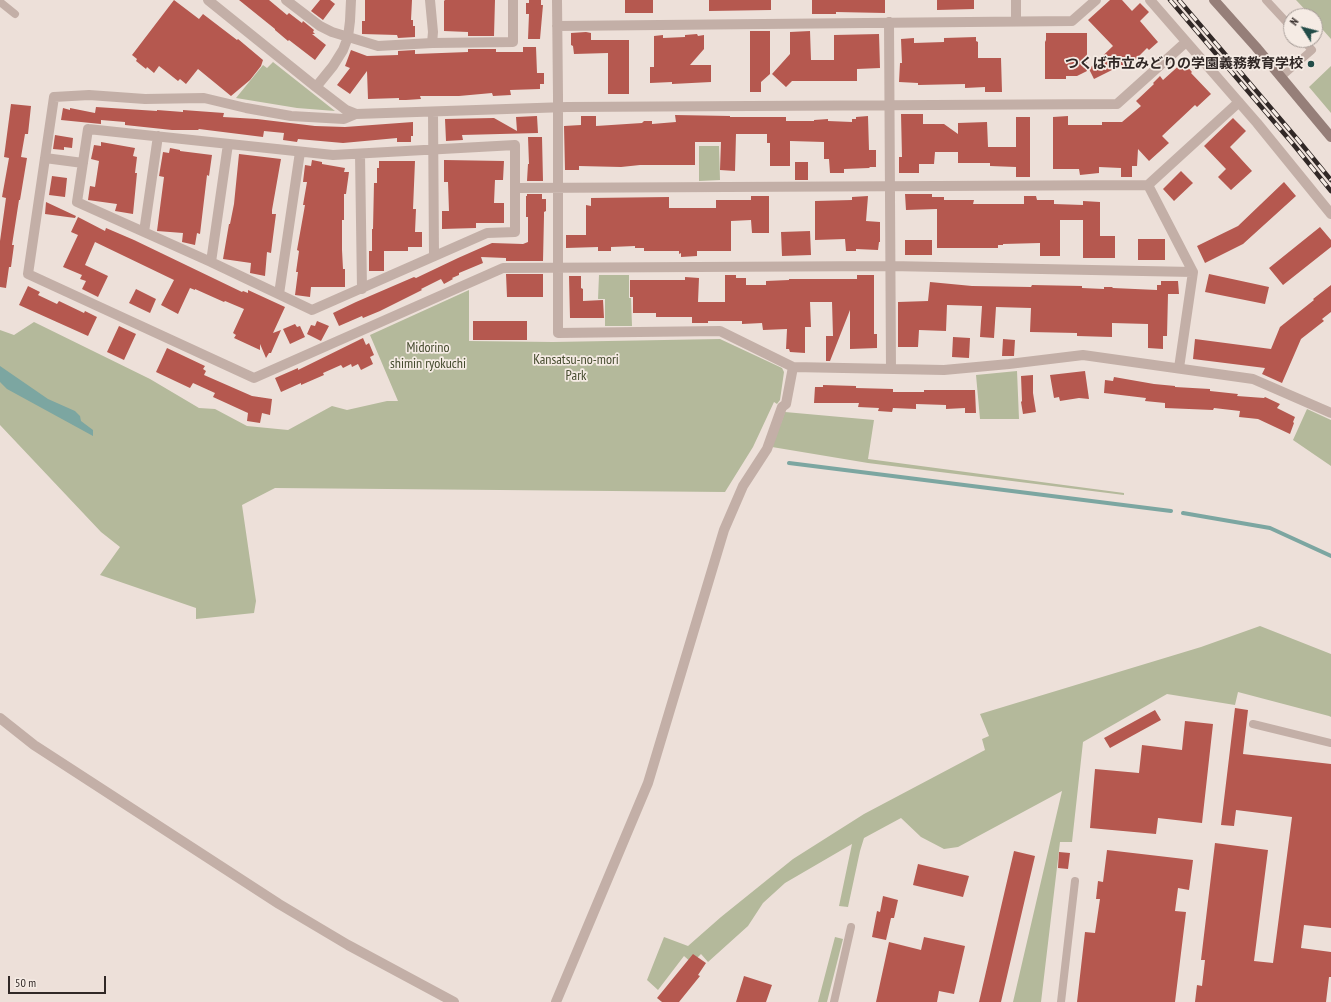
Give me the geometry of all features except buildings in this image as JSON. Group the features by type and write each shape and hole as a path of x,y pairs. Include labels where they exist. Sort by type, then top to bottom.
{"street":[{"path":"208,0 316,87 346,110 356,114"},
{"path":"286,0 320,26 348,37 378,46 432,43 513,42 513,0"},
{"path":"316,87 333,66 348,37 352,0"},
{"path":"430,0 433,32 432,43"},
{"path":"557,0 558,333 720,331 793,367 944,370 1083,355 1253,379 1331,413"},
{"path":"1016,0 1016,21"},
{"path":"557,26 1072,21 1096,0"},
{"path":"1150,0 1239,102 1331,214"},
{"path":"1214,0 1256,47 1331,137"},
{"path":"889,22 888,105 891,369"},
{"path":"1186,42 1117,104 558,107 356,114 344,119 291,116 246,108 204,98 145,99 89,95 54,97 28,274 254,378 504,268 890,266 1193,272"},
{"path":"516,188 1148,185 1239,102"},
{"path":"433,112 432,150 434,256"},
{"path":"88,128 333,155 432,150 515,145 515,232 487,232 312,310 211,262 77,202 88,128"},
{"path":"144,232 158,136"},
{"path":"211,262 228,144"},
{"path":"279,294 300,152"},
{"path":"360,154 362,289"},
{"path":"45,158 83,163"},
{"path":"1148,185 1193,272 1179,368"},
{"path":"556,1002 648,783 724,530 743,486 767,449 782,407 786,404 793,367"},
{"path":"0,718 34,745 278,904 348,945 454,1002"}],"lane":[{"path":"1266,0 1283,19"},
{"path":"0,2 15,14"},
{"path":"1281,77 1312,50 1310,48"},
{"path":"1253,724 1331,743"},
{"path":"1061,1002 1075,881"},
{"path":"834,1002 851,927"}],"green space":[{"path":"1296,0 1331,0 1331,39 1323,30 1323,8 1304,8"},
{"path":"273,62 335,111 297,108 236,98 263,65 267,68"},
{"path":"1331,66 1331,113 1309,87"},
{"path":"699,146 719,146 720,180 699,181"},
{"path":"599,275 629,275 629,298 631,298 632,326 605,326 605,299 598,299"},
{"path":"469,290 469,341 553,342 720,339 782,368 784,372 780,400 777,404 774,402 753,447 725,492 275,488 242,505 256,601 254,613 196,619 196,608 100,575 120,547 101,532 0,425 0,330 14,335 34,322 150,379 199,408 215,409 247,426 288,430 332,406 347,410 387,401 398,401 370,335"},
{"path":"1017,371 1019,419 980,419 976,375"},
{"path":"1307,409 1331,420 1331,466 1293,440"},
{"path":"785,412 874,420 868,459 1124,493 1124,495 868,463 772,447"},
{"path":"1260,626 1331,654 1331,717 1238,692 1235,705 1167,694 1083,742 1072,842 1060,842 1041,1002 1013,1002 1062,791 958,847 944,849 921,837 901,818 864,838 848,907 839,906 852,844 785,883 763,903 748,926 708,962 701,954 692,963 684,956 658,990 647,980 664,937 688,946 721,917 793,859 864,814 985,750 982,739 989,736 980,714 1201,647"},
{"path":"835,937 843,939 827,1002 818,1002"}],"water":[{"path":"0,366 48,399 75,411 80,416 81,421 93,430 93,436 7,389 0,382"}],"waterway":[{"path":"789,463 1171,511"},
{"path":"1183,513 1270,528 1331,556"}],"railway":[{"path":"1170,0 1293,144 1331,191"},
{"path":"1179,0 1331,180"}],"place":[{"name":"つくば市立みどりの学園義務教育学校","path":"1311,64"}],"park label":[{"name":"Midorino shimin ryokuchi","path":"428,356"},
{"name":"Kansatsu-no-mori Park","path":"576,368"}]}
